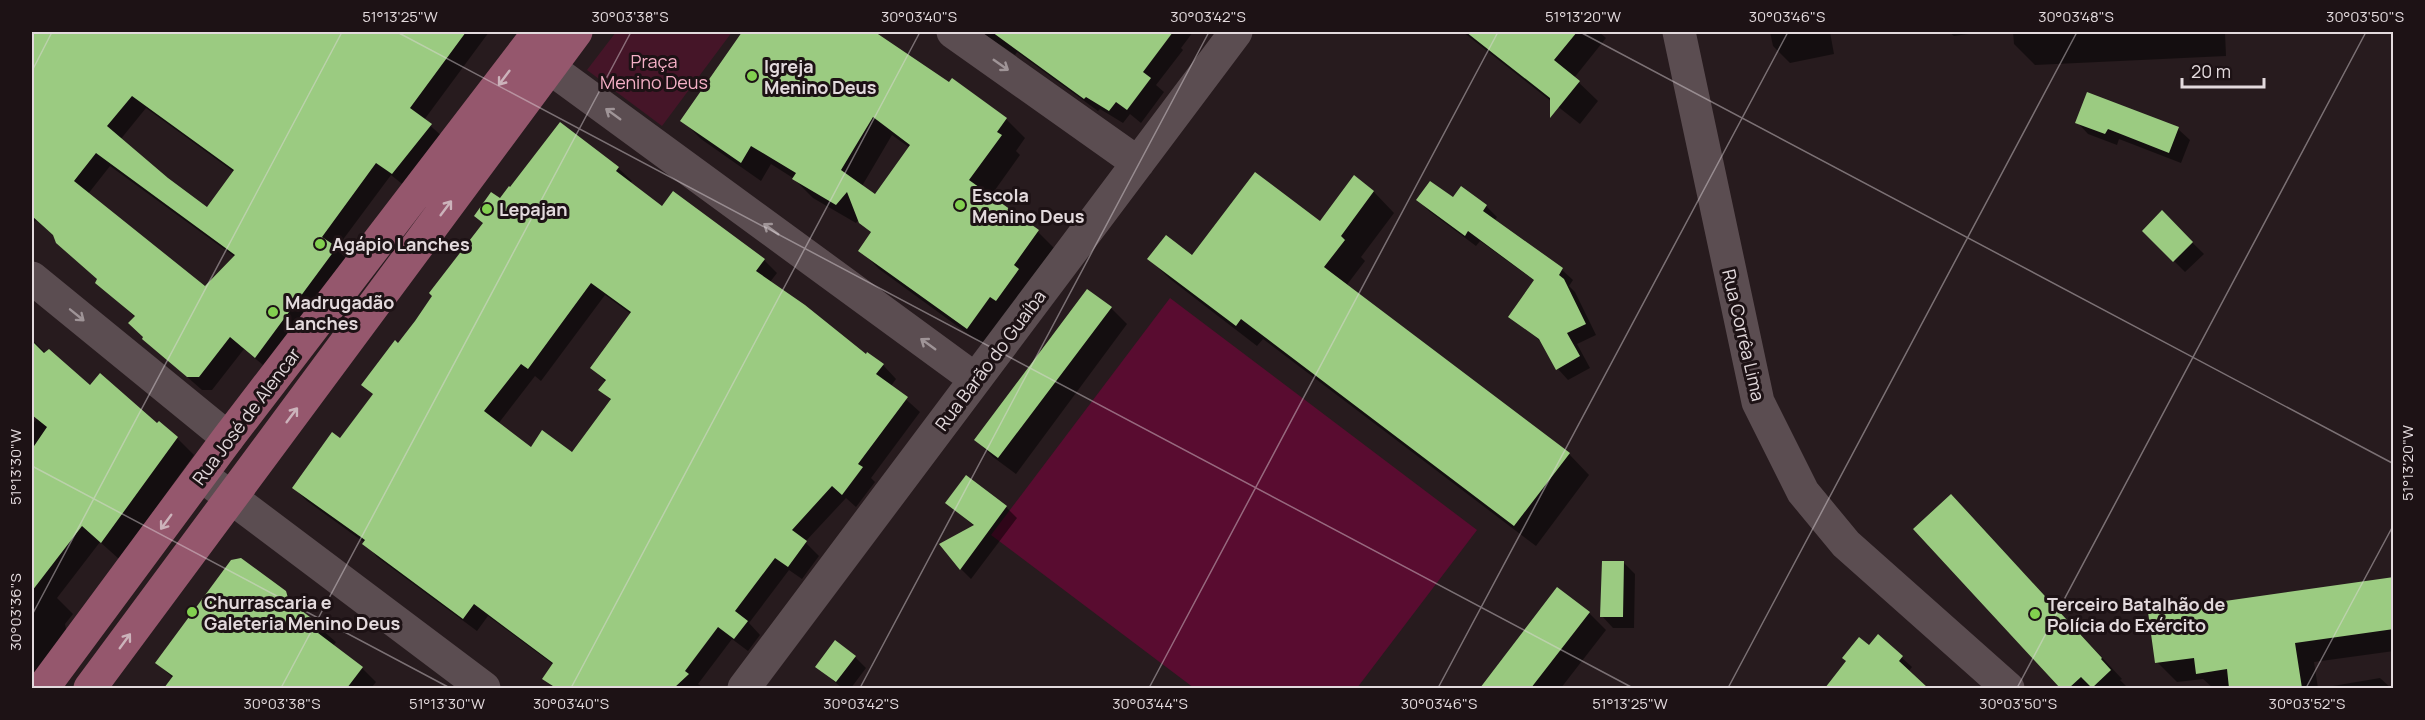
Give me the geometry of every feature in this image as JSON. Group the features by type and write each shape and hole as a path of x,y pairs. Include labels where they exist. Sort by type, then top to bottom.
{"main road":[{"name":"Rua José de Alencar","path":"43,688 228,438 539,32"},
{"name":"Rua José de Alencar","path":"90,688 576,32"}],"street":[{"path":"953,32 1137,163"},
{"name":"Rua Barão do Guaíba","path":"744,688 1236,32"},
{"name":"Rua Corrêa Lima","path":"1679,32 1758,402 1803,492 1846,544 2008,688"},
{"path":"550,68 975,379"},
{"path":"32,278 228,438"},
{"path":"201,475 484,688"}],"green space":[{"name":"Praça Menino Deus","path":"616,32 732,32 662,126 587,70"}],"shaded area":[{"path":"1170,298 1477,530 1357,688 1194,688 991,535"}],"building":[{"path":"32,32 466,32 410,108 432,124 392,174 376,163 322,237 337,247 255,358 230,337 199,377 187,377 142,339 143,337 128,323 135,316 95,283 97,279 56,243 53,235 32,216","holes":["132,96 234,170 207,207 168,178 107,126","96,153 235,255 205,286 74,181"]},
{"path":"742,32 875,32 949,82 952,78 1007,118 997,132 1002,135 969,180 1039,230 1014,265 1019,269 996,301 990,297 967,329 858,251 871,232 859,223 847,192 836,205 792,179 796,173 751,146 741,163 680,121","holes":["873,117 910,145 875,194 841,170"]},
{"path":"992,32 1173,32 1143,72 1151,78 1127,110 1116,102 1109,111 1086,97 1084,99"},
{"path":"1466,32 1577,32 1554,60 1580,81 1550,118 1550,98"},
{"path":"2087,92 2179,127 2169,153 2108,129 2105,134 2075,123"},
{"path":"560,122 619,167 616,171 662,206 673,191 765,259 756,271 805,305 866,354 867,352 884,364 876,374 908,397 858,464 863,467 842,495 832,486 792,530 807,541 788,567 775,558 735,611 748,621 734,639 718,627 685,671 689,674 674,688 556,688 542,679 553,663 474,604 463,619 362,544 365,540 292,488 332,432 340,438 373,394 361,385 395,340 398,343 415,321 432,296 429,293 483,223 474,216 491,192 500,198","holes":["591,283 631,312 590,368 606,380 598,390 611,399 572,452 542,430 531,447 484,411 521,364 528,369"]},
{"path":"1255,172 1320,221 1354,175 1374,191 1341,236 1345,240 1324,267 1570,453 1514,526 1241,319 1236,326 1147,259 1166,235 1192,255"},
{"path":"1430,181 1453,197 1461,186 1487,205 1483,211 1563,268 1559,275 1564,279 1586,324 1567,333 1580,356 1556,370 1539,339 1508,317 1534,280 1468,231 1465,236 1416,200"},
{"path":"2162,210 2193,242 2173,262 2142,231"},
{"path":"1087,289 1112,307 998,458 974,440"},
{"path":"32,341 44,353 49,349 90,385 100,373 157,423 159,421 178,437 101,543 82,526 32,591 32,449 47,427 32,415"},
{"path":"966,475 1007,506 960,570 939,544 974,525 945,503"},
{"path":"1951,494 2111,670 2092,688 2081,677 2069,688 2060,688 1913,529"},
{"path":"241,558 286,591 289,601 323,627 318,633 363,667 347,688 164,688 173,676 155,663 231,560"},
{"path":"1602,561 1624,561 1623,617 1600,617"},
{"path":"2394,577 2394,629 2295,643 2302,688 2229,688 2227,669 2196,674 2194,658 2155,663 2148,612"},
{"path":"1557,587 1590,612 1531,688 1480,688"},
{"path":"1878,634 1903,656 1899,661 1928,688 1825,688 1846,661 1842,658 1859,637 1869,645"},
{"path":"835,640 856,656 836,682 815,667"}],"place":[{"name":"Igreja Menino Deus","path":"752,76"},
{"name":"Escola Menino Deus","path":"960,205"},
{"name":"Lepajan","path":"487,209"},
{"name":"Agápio Lanches","path":"320,244"},
{"name":"Madrugadão Lanches","path":"273,312"},
{"name":"Churrascaria e Galeteria Menino Deus","path":"192,612"},
{"name":"Terceiro Batalhão de Polícia do Exército","path":"2035,614"}]}
